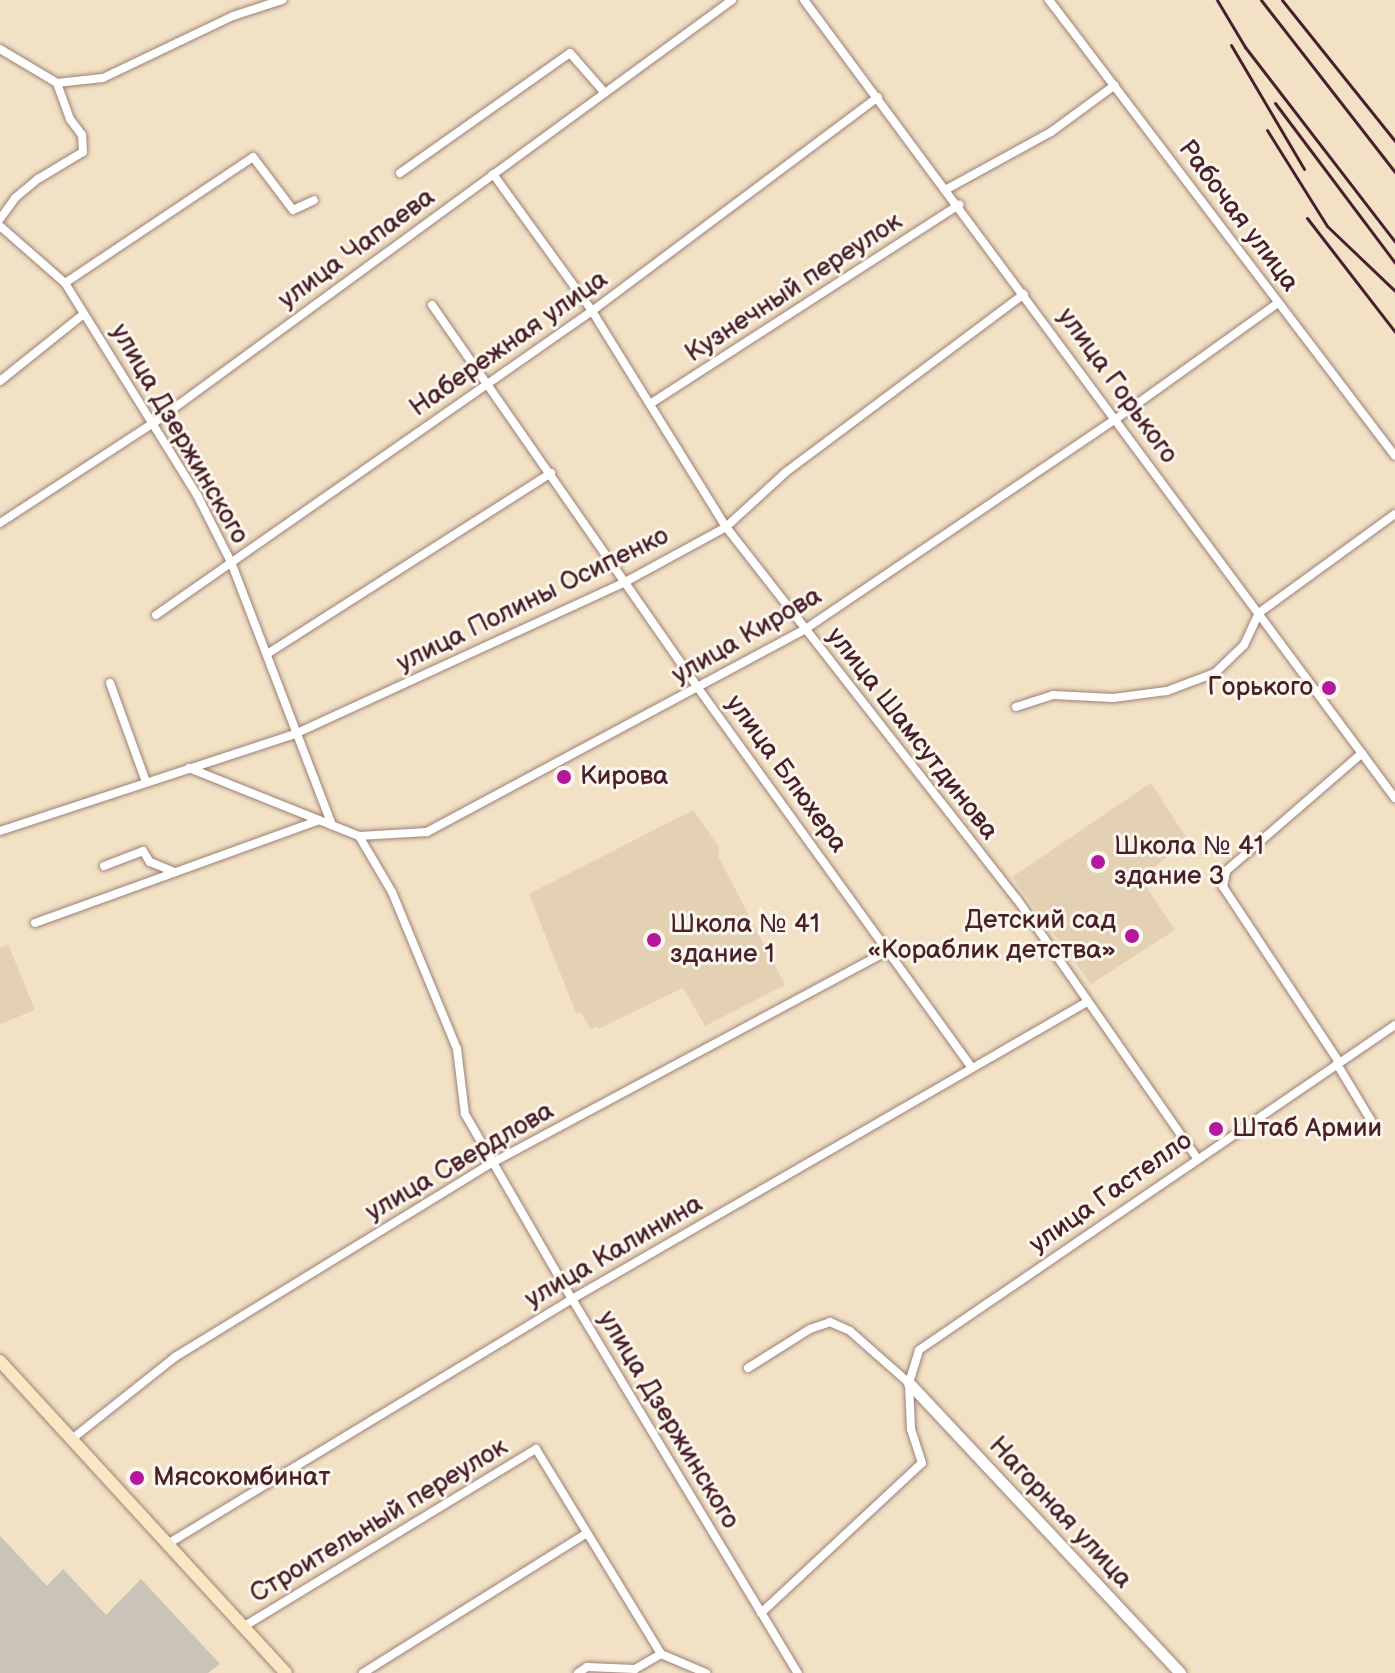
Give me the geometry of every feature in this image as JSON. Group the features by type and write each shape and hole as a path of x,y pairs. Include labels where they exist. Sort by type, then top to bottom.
{"main road":[{"path":"0,1361 286,1673"}],"street":[{"path":"0,49 57,83 103,78 233,16 282,0"},
{"name":"улица Чапаева","path":"0,523 155,422 732,0"},
{"name":"улица Горького","path":"804,0 959,205 1395,798"},
{"name":"Рабочая улица","path":"1049,0 1395,456"},
{"name":"улица Чапаева","path":"400,173 570,53 604,92"},
{"path":"0,219 26,189 83,152 82,135 70,119 57,83"},
{"path":"947,189 1051,132 1115,85"},
{"name":"Набережная улица","path":"156,615 592,311 878,97"},
{"path":"65,283 253,157 293,210 314,200"},
{"name":"улица Шамсутдинова","path":"493,174 592,311 726,527 1017,899 1197,1158"},
{"name":"Кузнечный переулок","path":"650,404 959,205"},
{"name":"улица Дзержинского","path":"2,231 65,283 155,422 231,562 332,825"},
{"name":"улица Полины Осипенко","path":"0,831 295,734 627,581 726,527 786,472 1024,294"},
{"name":"улица Кирова","path":"189,768 359,836 427,832 804,630 1116,419 1278,303"},
{"name":"улица Блюхера","path":"432,305 627,581 698,688 972,1068"},
{"path":"0,381 84,314"},
{"path":"267,654 551,473"},
{"path":"1016,707 1053,695 1113,698 1179,687 1215,673 1244,645 1259,613 1395,514"},
{"path":"110,683 146,782"},
{"path":"1362,753 1226,871 1223,887 1338,1063 1375,1127"},
{"path":"35,923 320,820"},
{"name":"улица Дзержинского","path":"359,836 392,892 457,1049 465,1114 572,1299 796,1670"},
{"path":"104,866 143,851 150,862 176,872"},
{"name":"улица Свердлова","path":"72,1439 175,1357 492,1163 889,950"},
{"name":"улица Калинина","path":"166,1545 572,1299 1087,1002"},
{"name":"улица Гастелло","path":"761,1613 922,1463 911,1429 909,1383 919,1350 1395,1025"},
{"path":"748,1368 810,1329 830,1322 850,1331 909,1383"},
{"name":"Нагорная улица","path":"909,1383 1180,1673"},
{"name":"Строительный переулок","path":"243,1627 536,1449 661,1654"},
{"path":"363,1673 587,1533"},
{"path":"578,1673 587,1667 635,1669 661,1654 706,1673"},
{"path":"783,1673 796,1670"}],"shaded area":[{"name":"Школа № 41 здание 3","path":"1151,783 1189,842 1140,877 1175,930 1091,984 1012,877"},
{"name":"Школа № 41 здание 1","path":"693,810 719,847 718,856 785,985 705,1026 683,988 598,1029 596,1026 591,1029 580,1012 576,1013 529,894"},
{"path":"8,944 35,1010 0,1024 0,948"},
{"path":"0,1536 47,1586 63,1569 106,1615 141,1579 220,1664 208,1673 0,1673"}],"railway":[{"path":"1217,0 1245,47 1395,242"},
{"path":"1261,0 1395,172"},
{"path":"1282,0 1395,141"},
{"path":"1231,45 1304,169"},
{"path":"1275,103 1395,263"},
{"path":"1267,130 1327,226 1395,291"},
{"path":"1307,218 1395,332"}],"place":[{"name":"Горького","path":"1329,688"},
{"name":"Кирова","path":"564,777"},
{"name":"Школа № 41 здание 3","path":"1098,862"},
{"name":"Детский сад «Кораблик детства»","path":"1132,936"},
{"name":"Школа № 41 здание 1","path":"654,940"},
{"name":"Штаб Армии","path":"1216,1129"},
{"name":"Мясокомбинат","path":"137,1478"}]}
